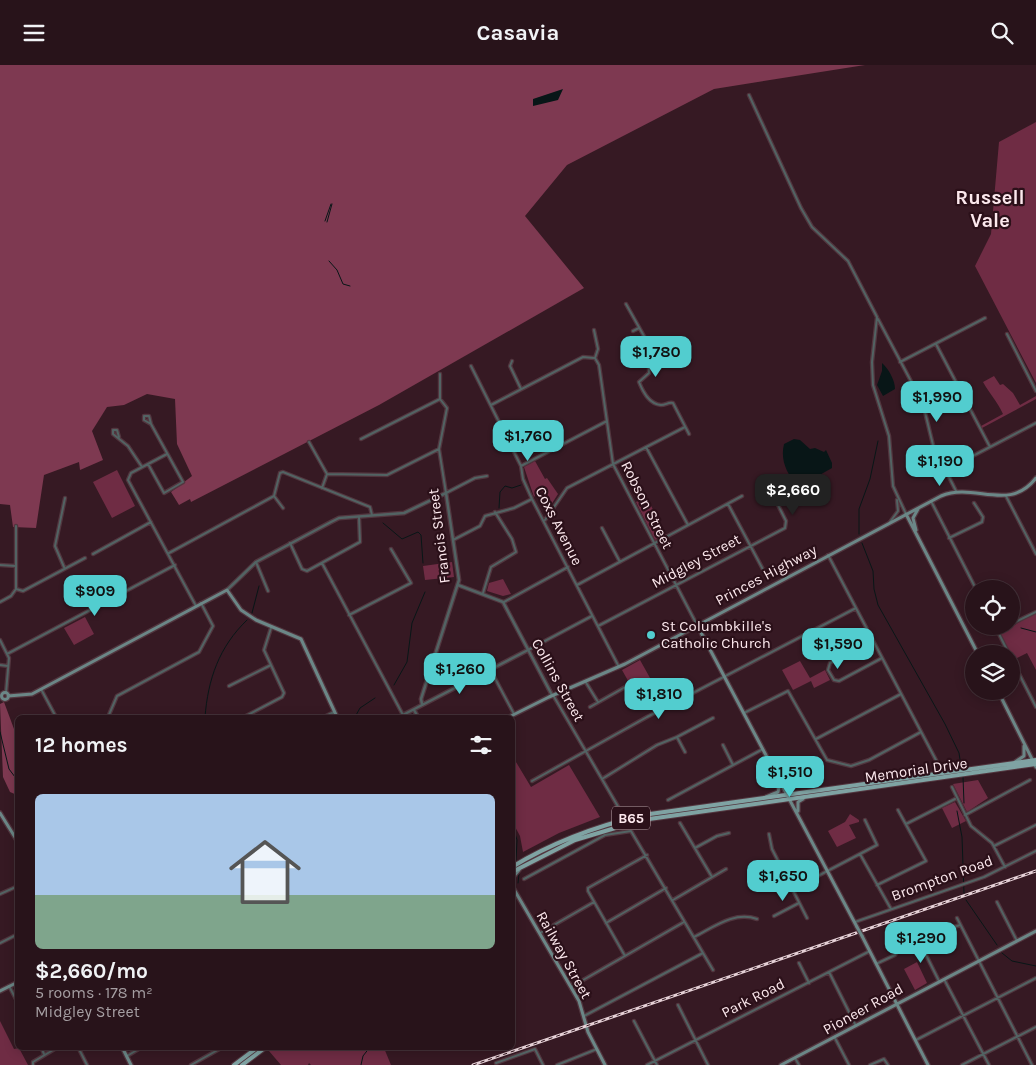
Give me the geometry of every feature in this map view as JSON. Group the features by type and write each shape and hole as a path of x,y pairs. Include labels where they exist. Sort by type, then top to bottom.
{"main road":[{"name":"Princes Highway","path":"514,715 552,695 619,667 931,501 956,492 1006,496 1024,490 1036,478"},
{"path":"920,507 913,518 921,544"},
{"path":"906,514 973,645"},
{"path":"1,698 6,700 7,695 27,695 41,689 227,590 241,610 271,628 295,636 303,642 336,715"},
{"path":"698,625 928,1065"},
{"path":"1002,700 1035,763"},
{"path":"1010,764 1024,756 1023,742"},
{"name":"Memorial Drive","path":"515,870 579,839 626,823 788,796 1010,764 1035,763"},
{"name":"Memorial Drive","path":"515,866 574,836 624,819 763,797 811,796 1035,763"},
{"path":"763,797 778,792 780,786 779,779"},
{"path":"799,816 798,802 811,796"},
{"path":"0,813 15,837"},
{"path":"515,875 526,864"},
{"name":"Railway Street","path":"515,893 571,987 605,1065"},
{"name":"Pioneer Road","path":"781,1065 857,1027 896,1003 1036,931"},
{"path":"0,989 15,983"},
{"path":"124,1050 132,1065"},
{"path":"234,1065 254,1050"},
{"path":"242,1065 262,1050"}],"street":[{"path":"749,95 801,208 812,227 848,261 924,408 933,445 956,492"},
{"path":"626,304 649,346 649,373 639,382 642,390 652,401 661,405 673,403 689,434"},
{"path":"877,317 872,362 873,385 889,436 891,476 897,498 898,511 890,522"},
{"path":"900,362 985,318"},
{"path":"633,331 639,328"},
{"name":"Robson Street","path":"594,329 598,349 595,358 599,365 613,464 698,625"},
{"path":"590,335 594,333"},
{"path":"1007,334 1036,391"},
{"path":"936,344 990,447"},
{"path":"491,405 583,357 595,358"},
{"path":"512,361 508,364 521,389"},
{"name":"Coxs Avenue","path":"471,366 521,466 523,479 532,499 619,667"},
{"path":"327,474 387,475 439,449 447,408 440,399 440,374"},
{"path":"361,439 440,399"},
{"path":"521,466 607,421"},
{"path":"946,470 1036,423"},
{"path":"148,464 164,493 182,482 151,424"},
{"path":"544,521 567,488 685,427"},
{"path":"119,437 134,453 142,467"},
{"path":"308,442 327,474"},
{"path":"646,447 688,525"},
{"name":"Francis Street","path":"422,704 421,699 458,585 439,449"},
{"path":"167,454 128,475 128,480 196,605"},
{"path":"169,553 274,496 280,473 283,472 370,507 372,516"},
{"path":"322,488 327,474"},
{"path":"227,590 256,563 290,543 339,519 404,513 475,478 487,476"},
{"name":"Midgley Street","path":"598,626 784,528 787,524 766,481"},
{"path":"274,496 283,508"},
{"path":"1006,496 1036,554"},
{"path":"577,585 742,497"},
{"path":"64,568 55,547 65,498"},
{"path":"897,498 906,514"},
{"path":"453,540 480,526 485,516 514,508 532,499"},
{"path":"931,501 971,580"},
{"path":"950,538 982,522 983,517 974,503"},
{"path":"728,504 766,575"},
{"path":"483,593 491,567 516,552 512,539 495,512"},
{"path":"290,543 304,571 360,543 359,517"},
{"path":"93,554 151,522"},
{"path":"0,602 11,596 16,589 16,526"},
{"path":"602,528 620,562"},
{"path":"349,615 411,583 390,549"},
{"path":"828,555 937,762"},
{"path":"16,589 23,591 86,558"},
{"path":"256,563 268,591"},
{"path":"322,563 403,715 593,615"},
{"path":"0,565 16,566"},
{"path":"7,654 175,565"},
{"path":"458,585 503,602 568,567"},
{"name":"Collins Street","path":"503,602 552,695 620,810"},
{"path":"109,715 117,696 199,652 212,626 201,603"},
{"path":"532,781 647,717 856,608"},
{"path":"1020,620 1036,612"},
{"path":"248,715 282,697 284,693 264,649 271,628"},
{"path":"0,641 7,654 7,695"},
{"path":"873,641 830,663 828,666 831,675 834,680 839,681 882,657"},
{"path":"0,665 8,666"},
{"path":"229,686 271,665"},
{"path":"490,669 514,715"},
{"path":"1020,676 1036,707"},
{"path":"585,681 598,702"},
{"path":"590,707 626,686"},
{"path":"41,689 55,715"},
{"path":"744,713 788,691 826,760 851,766 869,760 921,732"},
{"path":"816,739 901,694"},
{"path":"414,710 417,715"},
{"path":"328,715 334,712"},
{"path":"602,779 658,745 713,718"},
{"path":"677,737 685,751"},
{"path":"723,745 733,765"},
{"path":"668,800 763,749"},
{"path":"965,815 1030,780"},
{"path":"952,787 956,799 974,830 994,846 1006,867"},
{"path":"906,824 956,799"},
{"path":"877,885 926,861 898,810"},
{"path":"793,889 877,844 865,820"},
{"path":"680,823 712,877"},
{"path":"994,846 1036,825"},
{"path":"524,879 605,835 629,831 634,833 713,970"},
{"path":"695,848 717,836 729,833"},
{"path":"769,835 772,849 807,918"},
{"name":"Brompton Road","path":"854,922 964,884 1006,867 1036,851"},
{"path":"860,854 891,909"},
{"path":"625,956 588,891 588,887 646,855"},
{"path":"673,901 726,869"},
{"path":"0,894 15,886"},
{"path":"606,923 666,888"},
{"path":"540,933 594,902"},
{"path":"997,902 1017,941"},
{"path":"774,916 799,903"},
{"path":"694,937 735,916 748,916 757,919"},
{"path":"957,918 1032,1065"},
{"path":"571,987 685,922"},
{"path":"876,964 895,955 902,945 960,925"},
{"path":"0,943 15,936"},
{"path":"918,939 939,981"},
{"name":"Park Road","path":"647,1065 870,951"},
{"path":"583,1016 703,953"},
{"path":"799,963 809,983"},
{"path":"829,972 857,1027"},
{"path":"944,979 989,1065"},
{"path":"915,1040 1036,979"},
{"path":"9,986 15,997"},
{"path":"678,1005 708,1065"},
{"path":"634,1021 657,1065"},
{"path":"962,1065 1036,1027"},
{"path":"835,1038 849,1065"},
{"path":"496,1063 536,1049 543,1065"},
{"path":"557,1065 597,1049"},
{"path":"42,1050 45,1055"},
{"path":"33,1065 33,1062 53,1050"},
{"path":"80,1050 87,1065"},
{"path":"127,1056 137,1050"},
{"path":"191,1065 217,1050"},
{"path":"795,1058 799,1065"},
{"path":"870,1065 884,1059 888,1065"}],"shaded area":[{"path":"0,65 865,65 714,89 567,165 525,216 584,288 379,405 191,502 190,499 179,505 171,492 192,476 177,444 175,399 147,394 124,405 107,407 92,431 103,460 80,470 79,462 44,475 36,528 13,527 10,505 0,504"},
{"path":"563,89 558,100 533,106 533,99"},
{"path":"1036,122 1036,383 975,266 991,234 999,142"},
{"path":"882,363 891,375 895,389 883,396 877,385 882,371"},
{"path":"994,376 1000,385 1003,384 1013,393 1020,405 1036,396 1036,399 982,428 981,426 1003,414 983,382"},
{"path":"794,439 800,440 810,449 815,448 824,452 826,450 832,463 832,468 802,485 797,485 787,471 783,456 784,444"},
{"path":"535,461 545,479 547,478 558,494 551,505 540,489 534,497 524,467"},
{"path":"117,470 135,506 112,518 93,482"},
{"path":"646,496 666,535 655,540 636,502"},
{"path":"452,562 454,577 425,580 423,566"},
{"path":"503,579 511,594 503,596 487,591 489,583"},
{"path":"1036,613 1036,670 1027,653 1020,656 1020,645 1006,645 1001,635 1020,635 1020,622"},
{"path":"85,617 94,634 74,645 64,628"},
{"path":"640,660 654,685 636,695 622,670"},
{"path":"800,661 810,678 825,670 830,680 814,688 811,681 793,690 782,670"},
{"path":"4,702 14,729 15,794 10,792 3,777 0,704"},
{"path":"515,760 531,787 569,765 600,817 559,833 523,852 520,836 515,827"},
{"path":"978,780 988,798 967,812 953,784"},
{"path":"955,802 966,821 952,828 942,808"},
{"path":"850,814 859,820 859,822 849,825 856,838 837,847 828,831 845,822"},
{"path":"917,962 927,983 915,990 904,969"},
{"path":"0,1021 14,1049 20,1050 28,1065 0,1065"},
{"path":"385,1050 391,1065 311,1065 309,1063 308,1065 281,1065 269,1051"}],"waterway":[{"path":"325,221 331,204"},
{"path":"327,222 332,204"},
{"path":"329,261 337,270 343,284 350,286"},
{"path":"859,534 859,509 870,479 878,441"},
{"path":"499,508 500,492 505,486 512,488 521,485"},
{"path":"383,523 402,539 418,532 421,535 423,563"},
{"path":"862,543 873,571 874,589 878,605 945,724 959,753 961,766"},
{"path":"252,613 259,586"},
{"path":"394,685 407,662 412,623 425,592"},
{"path":"205,715 209,690 217,664 229,641 247,620"},
{"path":"1021,628 1036,632"},
{"path":"356,715 360,708 375,698"},
{"path":"0,732 9,769 15,777"},
{"path":"963,777 964,803"},
{"path":"957,811 962,837 964,893"},
{"path":"515,834 517,840 516,860"},
{"path":"518,883 519,874"},
{"path":"966,900 997,945"},
{"path":"1002,953 1012,961 1036,966"},
{"path":"361,1065 363,1056 368,1050"}],"railway":[{"path":"473,1065 1036,871"}],"place":[{"name":"St Columbkille's Catholic Church","path":"651,635"}],"district":[{"name":"Russell Vale","path":"990,208"}]}
